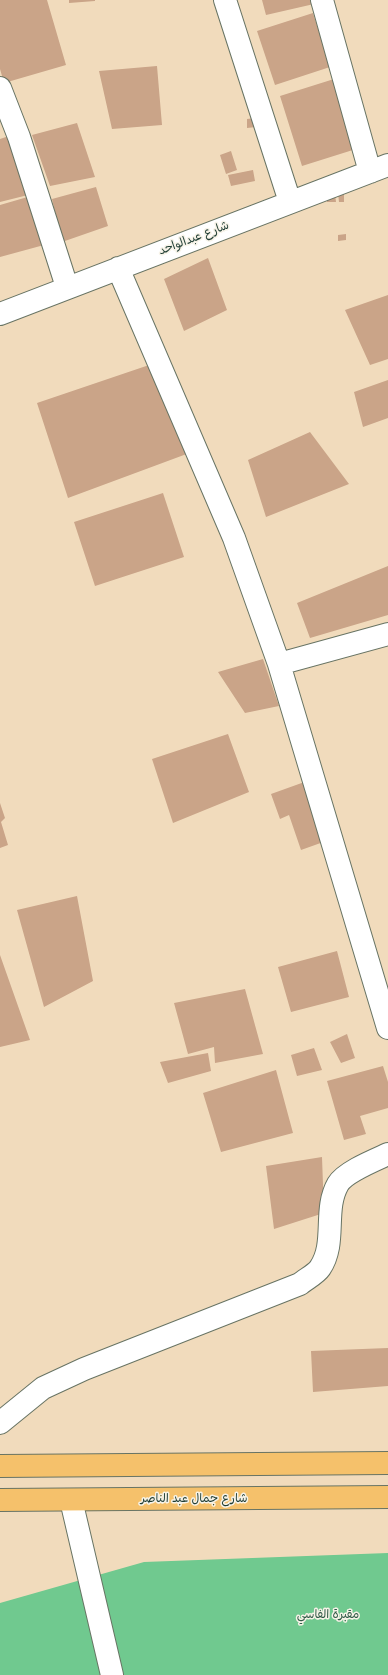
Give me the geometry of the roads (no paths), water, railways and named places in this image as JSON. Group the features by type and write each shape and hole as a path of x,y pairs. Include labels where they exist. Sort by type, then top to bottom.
{"main road":[{"path":"0,1465 388,1463"},
{"name":"شارع جمال عبد الناصر","path":"0,1500 388,1497"}],"street":[{"path":"225,0 290,202"},
{"path":"322,0 379,168"},
{"path":"0,88 19,137 67,287"},
{"name":"شارع عبدالواحد","path":"0,314 379,168"},
{"path":"118,268 234,538 279,664 388,1028"},
{"path":"279,664 388,634"},
{"path":"0,1422 43,1388 84,1369 300,1284 320,1269 330,1245 331,1206 338,1184 356,1170 388,1154"},
{"path":"71,1500 112,1675"}],"park label":[{"name":"مقبرة الفاسي","path":"328,1615"}]}
